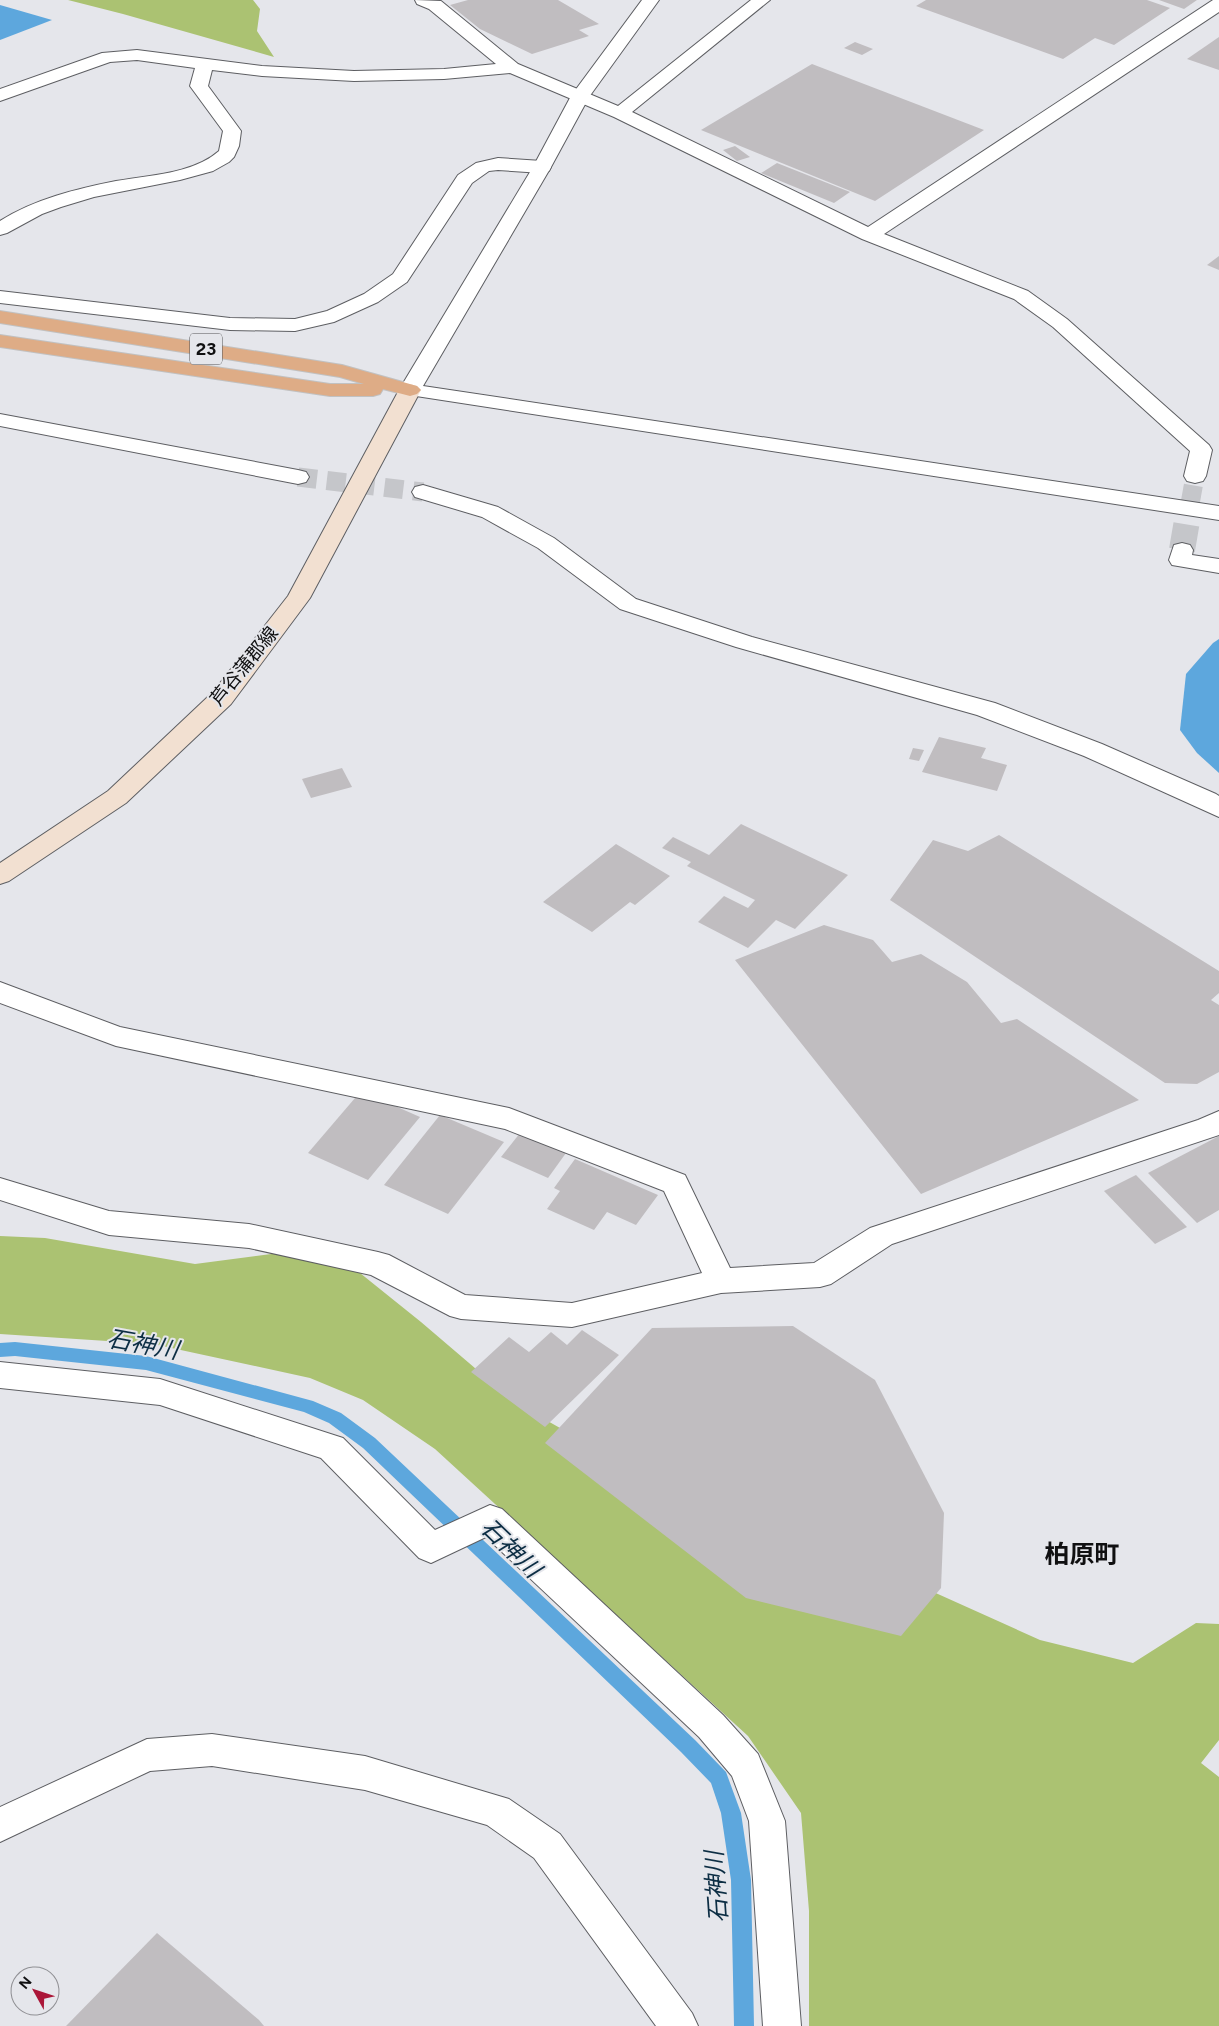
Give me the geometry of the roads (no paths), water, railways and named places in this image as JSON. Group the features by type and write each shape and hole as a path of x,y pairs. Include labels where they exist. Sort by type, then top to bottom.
{"highway":[{"name":"23","path":"0,317 342,371 410,390"},
{"name":"23","path":"0,341 330,390 410,390"}],"main road":[{"name":"芦谷蒲郡線","path":"0,875 117,797 222,698 298,598 410,390"}],"street":[{"path":"423,0 435,5 512,68 620,113 869,235 1021,295 1060,323 1210,446 1196,476"},
{"path":"651,0 580,96 542,167 410,390 1219,513"},
{"path":"620,113 762,0"},
{"path":"869,235 1219,4"},
{"path":"0,96 17,88 108,57 137,55 262,71 354,76 444,74 512,68"},
{"path":"0,228 12,220 76,196 202,168 224,157 231,145 232,131 199,86 205,64"},
{"path":"0,297 230,324 295,325 334,316 371,298 400,278 465,178 483,166 498,164 542,167"},
{"path":"0,420 298,476"},
{"path":"423,492 490,512 546,543 628,604 744,642 986,709 1093,750 1207,800 1219,808"},
{"path":"1182,550 1180,560 1219,566"},
{"path":"0,992 116,1036 509,1119 675,1183 721,1281"},
{"path":"0,1189 109,1223 249,1236 378,1264 461,1307 572,1315 721,1281 820,1274 881,1236 1208,1128 1219,1122"},
{"path":"0,1375 160,1392 332,1448 431,1548 490,1519 711,1726 746,1766 767,1822 782,2026"},
{"path":"0,1825 147,1756 212,1750 365,1773 496,1811 547,1846 679,2026"}],"water":[{"path":"0,5 52,20 0,40"},
{"path":"1219,639 1219,773 1197,753 1180,730 1186,674 1213,643"}],"waterway":[{"name":"石神川","path":"0,1350 15,1349 146,1363 307,1406 335,1418 369,1443 688,1746 719,1778 731,1813 741,1880 744,2026"}],"tunnel":[{"path":"1190,504 1195,476"},
{"path":"298,477 423,492"},
{"path":"1182,550 1190,503"}],"district":[{"name":"柏原町","path":"1082,1554"}]}
